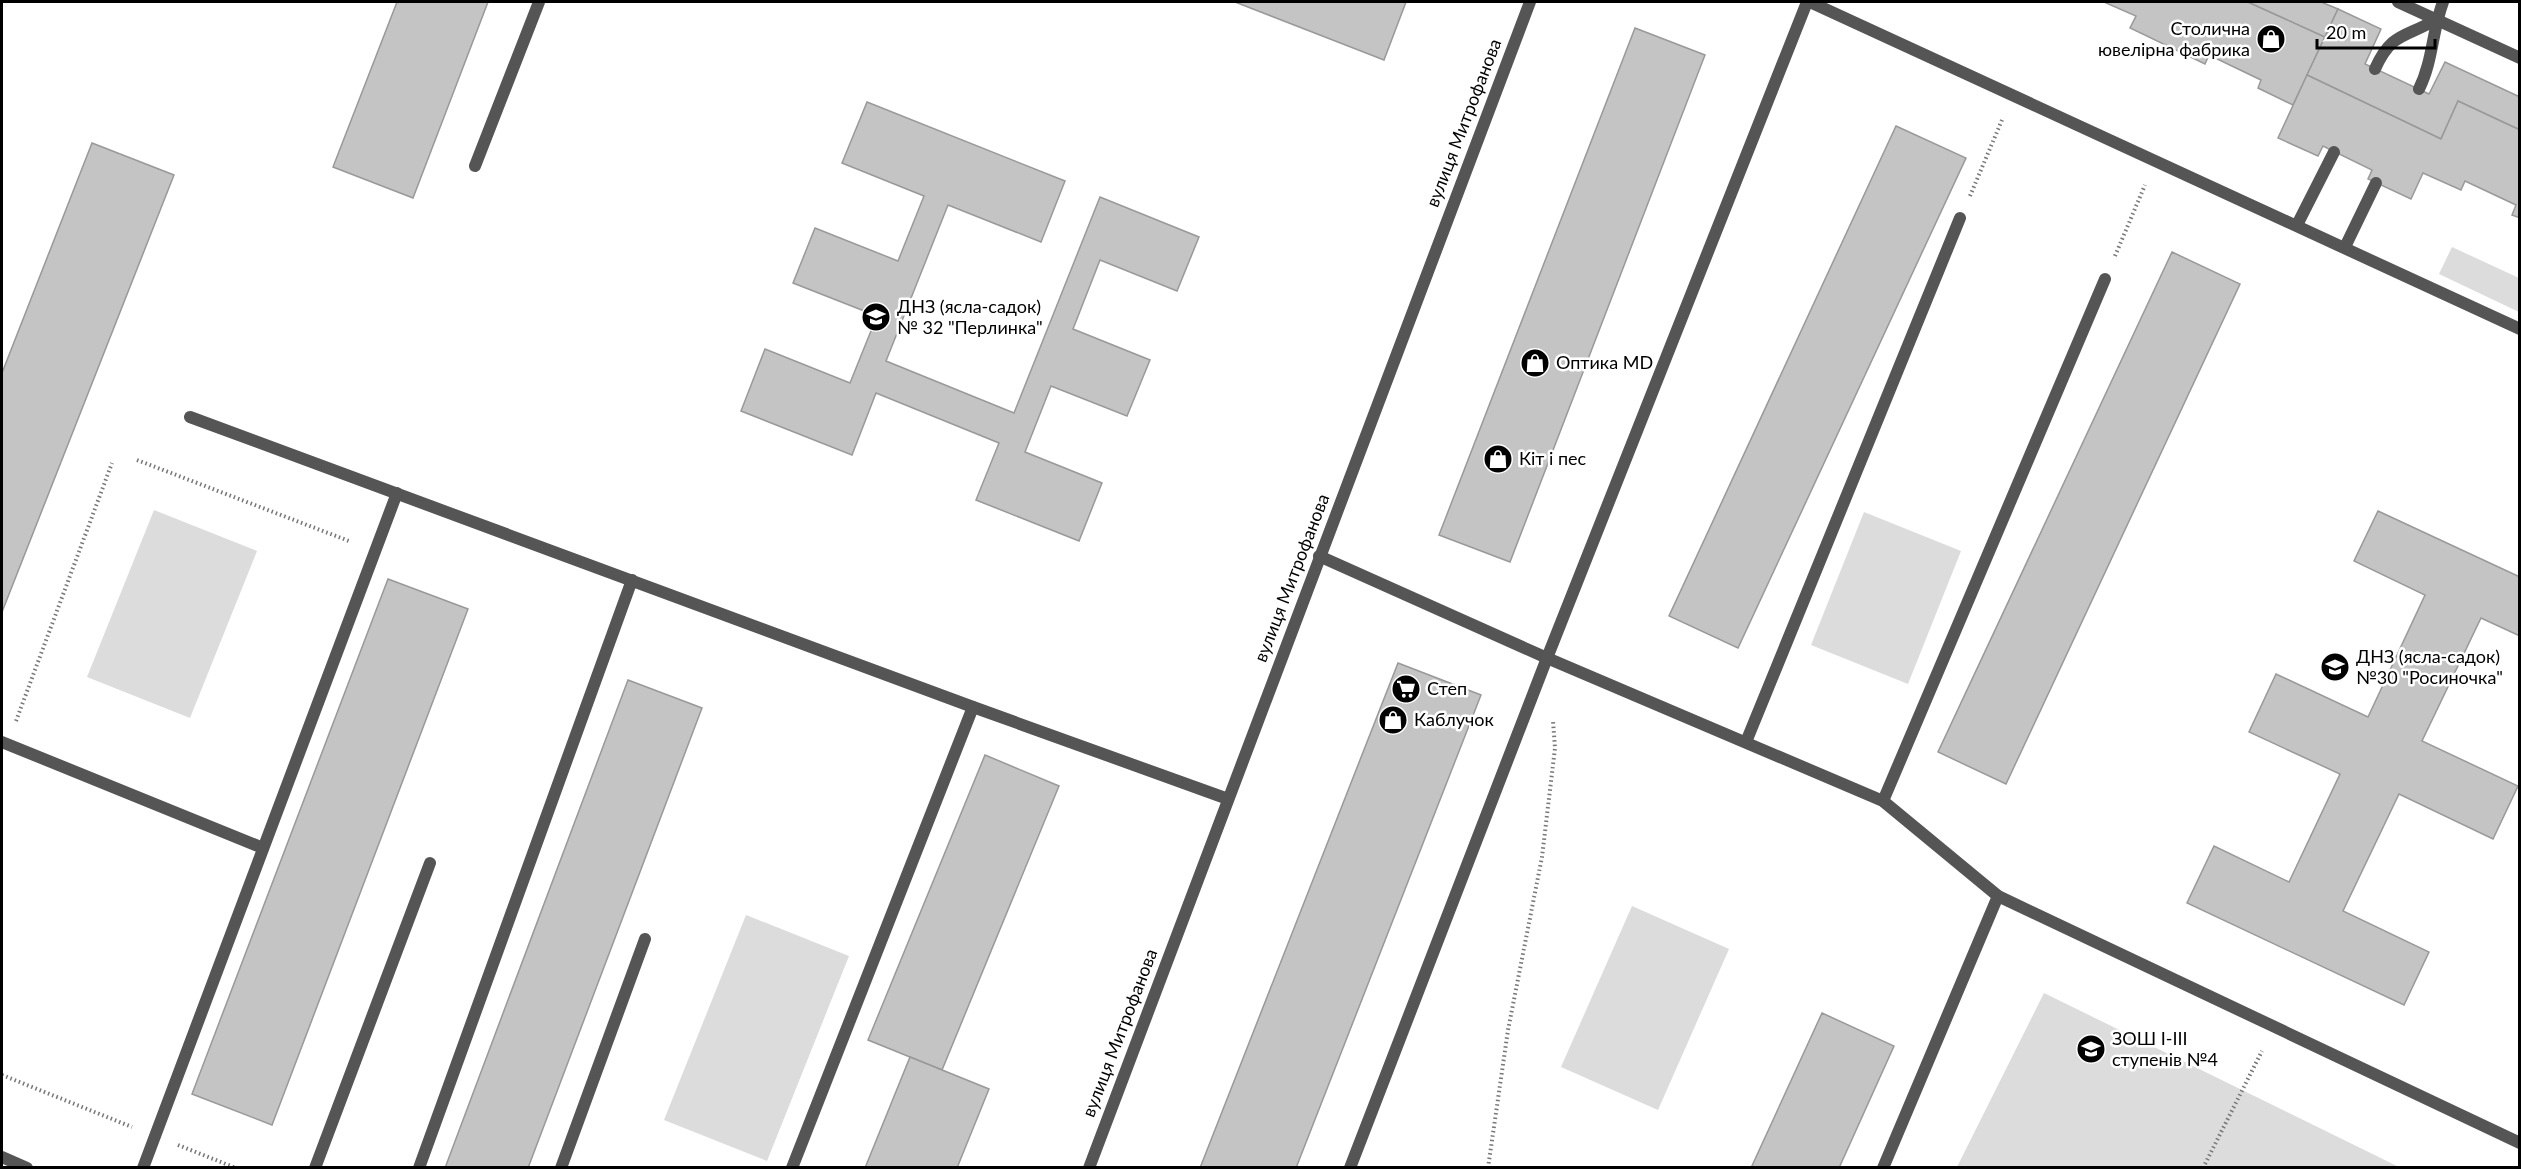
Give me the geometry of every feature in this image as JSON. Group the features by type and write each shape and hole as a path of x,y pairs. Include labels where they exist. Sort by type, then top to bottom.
{"street":[{"path":"475,166 539,2"},
{"name":"вулиця Митрофанова","path":"1089,1167 1530,2"},
{"path":"1350,1167 1547,658 1808,2 2520,329"},
{"path":"2398,2 2520,58"},
{"path":"2419,89 2429,69 2437,19 2443,2"},
{"path":"2375,69 2384,50 2393,40 2437,19"},
{"path":"2297,225 2334,152"},
{"path":"2345,247 2376,183"},
{"path":"1746,742 1960,218"},
{"path":"1883,801 2105,279"},
{"path":"190,417 973,707 1228,798"},
{"path":"143,1167 397,493"},
{"path":"1319,556 1547,658 1883,801 1998,896 2520,1143"},
{"path":"419,1167 632,580"},
{"path":"792,1167 973,707"},
{"path":"4,743 263,848"},
{"path":"315,1167 430,863"},
{"path":"1883,1167 1998,896"},
{"path":"561,1167 645,939"},
{"path":"2,1157 27,1167"}],"path":[{"path":"1960,218 2012,95"},
{"path":"2105,279 2156,160"},
{"path":"137,460 375,551"},
{"path":"4,743 112,463"},
{"path":"1488,1167 1508,1030 1542,857 1555,748 1552,714"},
{"path":"2203,1167 2275,1027"},
{"path":"2,1075 236,1167"}],"shaded area":[{"path":"2452,247 2519,278 2519,312 2439,274"},
{"path":"154,510 257,551 190,718 87,677"},
{"path":"1864,512 1961,551 1908,684 1811,645"},
{"path":"1632,906 1729,949 1658,1110 1561,1067"},
{"path":"746,915 849,956 767,1161 664,1120"},
{"name":"ЗОШ І-ІІІ ступенів №4","path":"2044,993 2399,1167 1957,1167"}],"building":[{"path":"397,2 488,2 413,198 333,167"},
{"path":"1235,2 1406,2 1384,60"},
{"path":"2104,2 2248,2 2325,37 2293,105 2258,88 2261,80 2209,55 2205,64 2130,28 2136,16"},
{"path":"2248,2 2321,2 2338,9 2325,37"},
{"path":"2338,9 2381,29 2365,64 2429,94 2445,62 2520,97 2520,130 2458,101 2441,139 2307,75"},
{"path":"1635,28 1705,55 1510,562 1439,535"},
{"path":"2307,75 2441,139 2458,101 2520,130 2520,218 2512,215 2516,205 2465,181 2461,190 2423,173 2411,199 2368,179 2372,170 2323,146 2318,156 2278,138"},
{"path":"867,102 1065,181 1041,242 948,205 886,361 1014,413 1100,197 1199,237 1177,291 1100,260 1073,329 1150,360 1127,416 1051,386 1025,452 1102,483 1079,541 976,500 999,443 876,393 852,455 741,411 765,349 850,383 877,316 793,283 815,228 898,261 924,196 842,163"},
{"path":"1896,126 1966,158 1738,648 1669,616"},
{"path":"92,143 174,175 2,612 2,373"},
{"path":"2172,252 2240,284 2006,784 1938,752"},
{"path":"2378,511 2520,577 2520,636 2481,618 2422,741 2518,786 2493,839 2399,794 2343,911 2429,952 2404,1005 2187,903 2214,846 2289,882 2340,774 2249,732 2276,674 2368,717 2425,595 2354,561"},
{"path":"388,579 468,609 272,1125 192,1094"},
{"path":"1398,663 1481,695 1296,1168 1200,1168"},
{"path":"628,680 702,708 528,1168 445,1168"},
{"path":"985,755 1059,786 942,1070 868,1040"},
{"path":"1822,1013 1894,1046 1839,1168 1751,1168"},
{"path":"910,1057 989,1089 957,1168 865,1168"}],"place":[{"name":"Столична ювелірна фабрика","path":"2271,39"},
{"name":"ДНЗ (ясла-садок) № 32 \"Перлинка\"","path":"876,317"},
{"name":"Оптика MD","path":"1535,363"},
{"name":"Кіт і пес","path":"1498,459"},
{"name":"ДНЗ (ясла-садок) №30 \"Росиночка\"","path":"2335,667"},
{"name":"Степ","path":"1406,689"},
{"name":"Каблучок","path":"1393,720"},
{"name":"ЗОШ І-ІІІ ступенів №4","path":"2091,1049"}]}
